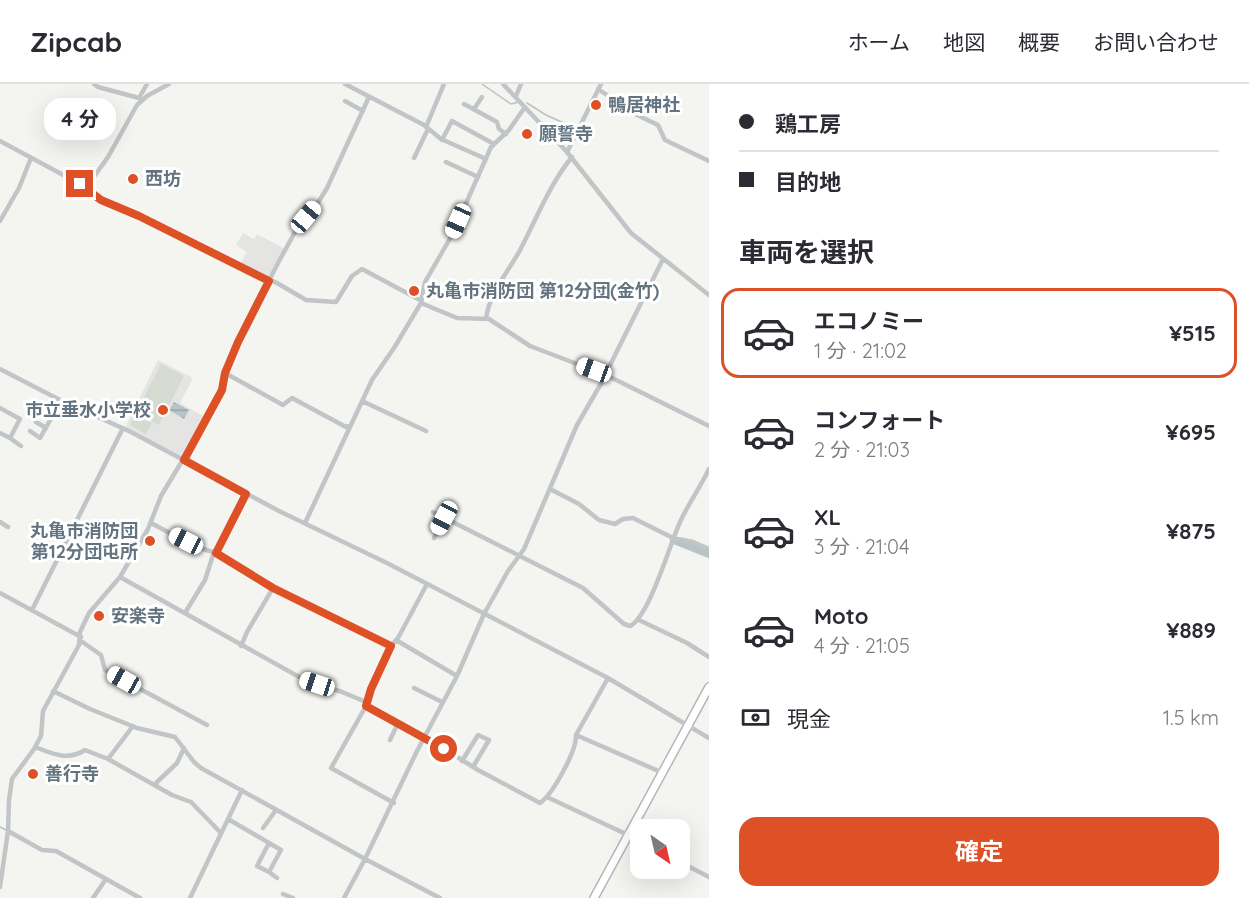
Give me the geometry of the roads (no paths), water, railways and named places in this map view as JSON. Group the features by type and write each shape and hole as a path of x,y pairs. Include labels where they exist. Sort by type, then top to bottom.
{"main road":[{"path":"594,898 709,687"}],"street":[{"path":"94,84 140,99 169,84"},
{"path":"110,91 114,84"},
{"path":"86,188 108,157 122,129 129,122 147,84"},
{"path":"345,84 427,128 442,140 486,159"},
{"path":"414,158 444,84"},
{"path":"503,84 567,152 630,233 709,295"},
{"path":"516,96 521,84"},
{"path":"567,152 599,86 635,114 658,125 665,140 709,161"},
{"path":"0,887 12,779 41,736 43,711 81,639 80,632 89,613 120,577 151,523 161,496 184,460 222,390 225,373 269,281 301,221 327,188 369,97"},
{"path":"474,109 482,97"},
{"path":"345,101 363,111"},
{"path":"464,104 497,122 499,129 506,134"},
{"path":"305,523 372,380 394,348 420,302 425,282 452,235 486,159 494,144 506,134 525,107"},
{"path":"442,140 452,121 494,144"},
{"path":"0,141 86,188 101,200 139,216 306,300 336,302 352,276 362,269 420,302 457,318 486,319 530,346 606,375 709,426"},
{"path":"0,221 19,188 31,158"},
{"path":"486,319 487,310 502,279 559,173 572,158"},
{"path":"446,162 478,177"},
{"path":"344,898 457,676 484,614 504,577 524,549 577,425 606,375 663,259"},
{"path":"0,377 2,370 62,401 123,428 246,494 608,678 709,738"},
{"path":"225,373 243,385 284,405 292,398 346,427 350,426"},
{"path":"30,431 40,438 62,401"},
{"path":"362,401 426,431"},
{"path":"0,408 20,419 10,438"},
{"path":"36,422 46,428"},
{"path":"32,610 123,428"},
{"path":"0,433 21,446"},
{"path":"433,512 583,588 624,624 630,626 639,620 663,568 673,538 709,469"},
{"path":"550,489 579,504 599,520 615,524 623,519 633,518 673,538 693,542 709,549"},
{"path":"185,614 205,579 215,553 246,494"},
{"path":"434,538 444,518"},
{"path":"0,522 8,527"},
{"path":"151,523 194,546 215,553 273,588 391,646"},
{"path":"120,577 301,678 342,692 366,704 538,803 547,797 559,781 575,746 576,735 608,678"},
{"path":"394,803 331,768 366,704 391,646 427,584"},
{"path":"242,646 247,632 273,588"},
{"path":"0,593 81,639 101,655 105,670 207,725"},
{"path":"639,620 687,643 709,657"},
{"path":"396,640 457,676"},
{"path":"414,688 442,702"},
{"path":"53,691 133,726 175,737 201,768 440,898"},
{"path":"390,740 398,723"},
{"path":"108,759 133,726"},
{"path":"462,761 478,735 489,740 473,767"},
{"path":"576,735 663,773"},
{"path":"35,747 67,757 75,756 85,750 108,759 172,795 191,802 221,833"},
{"path":"157,787 156,783 177,763 184,748"},
{"path":"189,898 242,790"},
{"path":"547,797 628,834 630,837"},
{"path":"263,828 276,810"},
{"path":"228,819 281,850 269,872"},
{"path":"8,831 42,850 56,851 140,898"},
{"path":"269,843 257,866 277,878"},
{"path":"690,867 709,877"},
{"path":"93,898 106,879"},
{"path":"283,894 292,898"}],"waterway":[{"path":"482,84 511,104 519,102"},
{"path":"527,103 546,115 575,128"},
{"path":"674,540 709,554"},
{"path":"0,827 6,830"}],"place":[{"name":"鴨居神社","path":"596,105"},
{"name":"願誓寺","path":"527,134"},
{"name":"西坊","path":"133,179"},
{"name":"丸亀市消防団 第12分団(金竹)","path":"414,291"},
{"name":"市立垂水小学校","path":"163,410"},
{"name":"丸亀市消防団 第12分団屯所","path":"150,541"},
{"name":"安楽寺","path":"99,616"},
{"name":"善行寺","path":"33,774"}]}
